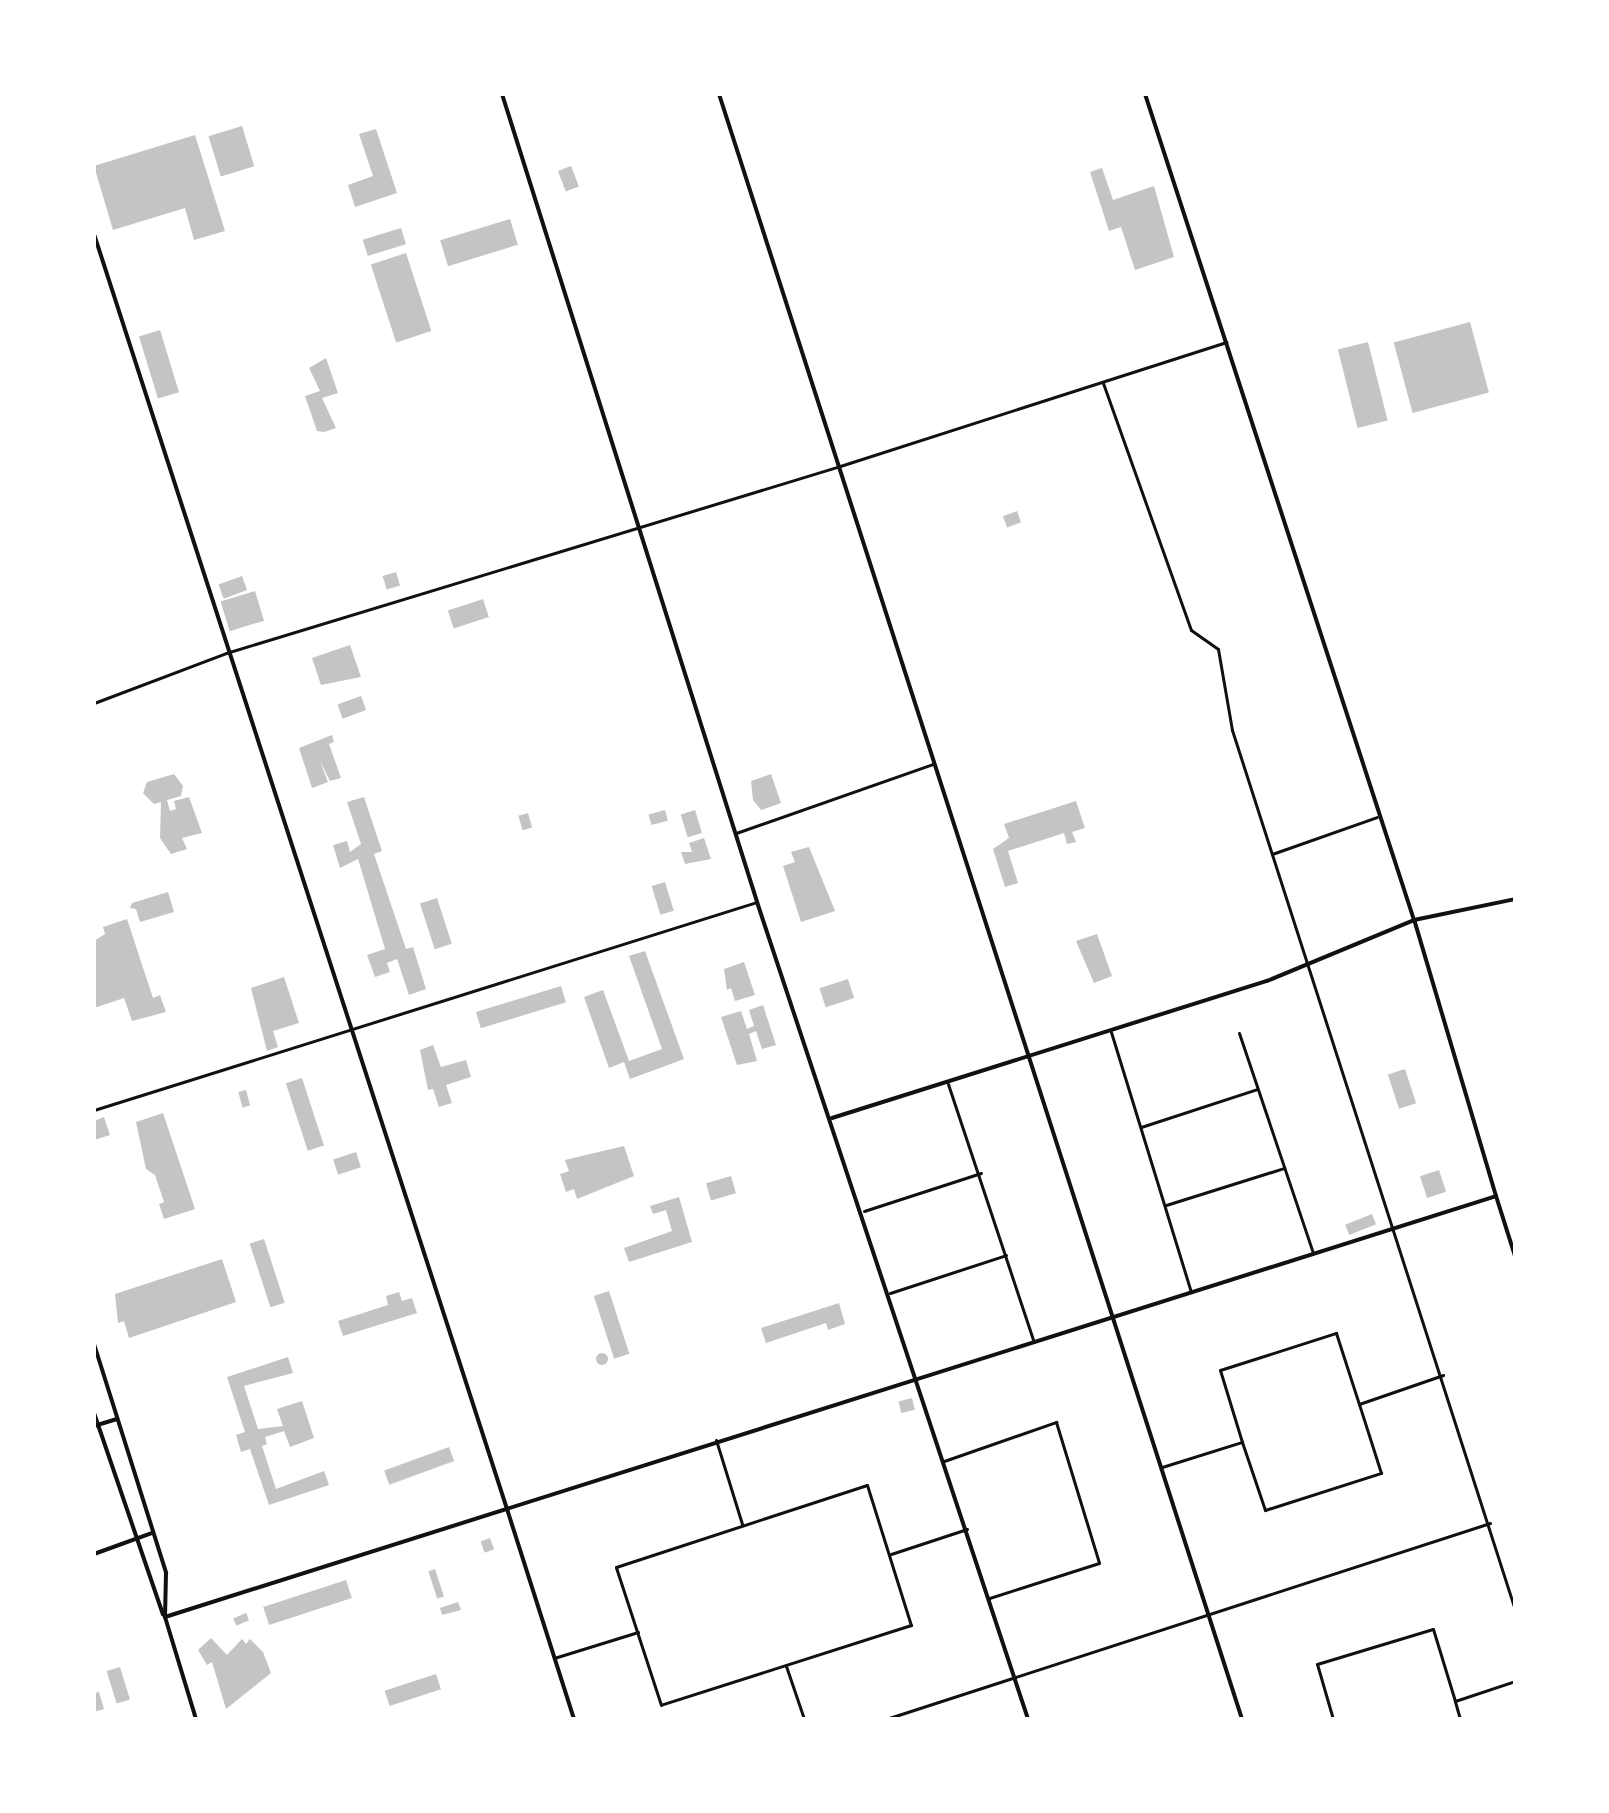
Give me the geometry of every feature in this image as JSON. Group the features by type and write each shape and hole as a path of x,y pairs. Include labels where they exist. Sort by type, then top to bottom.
{"street":[{"path":"502,94 757,902 864,1211 1028,1719"},
{"path":"719,94 1242,1719"},
{"path":"1145,94 1377,817 1414,920 1515,1256"},
{"path":"94,234 226,653 574,1719"},
{"path":"94,703 226,653 837,467 1227,342"},
{"path":"1103,383 1191,630 1218,649 1232,730 1391,1229 1443,1375 1515,1610"},
{"path":"735,833 933,764"},
{"path":"1272,854 1377,817"},
{"path":"832,1118 1111,1032 1308,965 1414,920 1515,899"},
{"path":"94,1110 757,902"},
{"path":"1111,1032 1191,1292"},
{"path":"1239,1033 1313,1254"},
{"path":"948,1084 981,1173 1033,1340"},
{"path":"1141,1127 1257,1089"},
{"path":"1166,1205 1284,1168"},
{"path":"864,1211 981,1173"},
{"path":"165,1617 716,1440 1496,1196"},
{"path":"890,1293 1006,1255"},
{"path":"1336,1333 1359,1404 1381,1473 1265,1510 1220,1370 1336,1333"},
{"path":"94,1344 166,1573 165,1617"},
{"path":"94,1368 101,1366"},
{"path":"1359,1404 1443,1375"},
{"path":"94,1413 135,1539 165,1617 196,1719"},
{"path":"96,1426 117,1419"},
{"path":"944,1461 1056,1422 1099,1563 989,1598"},
{"path":"716,1440 743,1526"},
{"path":"1161,1467 1242,1442"},
{"path":"867,1485 911,1625 661,1705 616,1567 743,1526 867,1485"},
{"path":"886,1719 1490,1523"},
{"path":"889,1555 967,1529"},
{"path":"94,1554 153,1533"},
{"path":"1333,1719 1317,1664 1433,1629 1460,1719"},
{"path":"554,1658 638,1632"},
{"path":"786,1665 804,1719"},
{"path":"1455,1701 1515,1681"}],"building":[{"path":"242,126 254,166 221,176 209,136"},
{"path":"376,129 397,193 355,207 348,185 373,176 359,134"},
{"path":"195,135 225,231 194,240 185,208 113,230 94,166"},
{"path":"571,166 579,187 566,192 558,171"},
{"path":"1102,168 1113,200 1154,186 1174,257 1135,270 1121,227 1109,231 1090,172"},
{"path":"510,219 518,245 448,266 440,240"},
{"path":"401,228 406,244 368,256 363,240"},
{"path":"406,253 431,331 396,342 371,264"},
{"path":"1470,322 1489,393 1413,413 1394,342"},
{"path":"160,330 179,392 158,399 139,336"},
{"path":"1368,342 1388,421 1358,428 1338,349"},
{"path":"326,358 338,393 322,398 336,428 324,432 317,431 305,396 320,391 309,368"},
{"path":"1017,511 1021,522 1007,527 1003,516"},
{"path":"396,572 400,585 387,589 383,576"},
{"path":"242,576 247,590 224,599 219,585"},
{"path":"255,591 264,621 230,631 221,602"},
{"path":"483,599 489,617 454,629 448,610"},
{"path":"350,645 361,677 321,685 312,658"},
{"path":"361,696 366,710 343,719 338,705"},
{"path":"332,735 334,742 329,744 341,778 330,781 320,761 328,782 312,788 299,748"},
{"path":"174,774 183,786 181,796 167,800 170,811 176,809 174,801 189,797 202,833 182,838 187,849 171,854 160,838 161,802 154,804 143,793 147,782"},
{"path":"771,774 781,803 761,810 753,800 751,781"},
{"path":"364,797 382,851 374,854 406,949 413,947 426,989 409,995 397,959 387,963 390,972 375,977 367,955 385,949 358,859 340,868 333,845 347,841 350,852 361,844 347,802"},
{"path":"1076,801 1085,828 1072,832 1076,842 1067,844 1064,833 1008,851 1018,883 1005,887 993,849 1009,838 1004,824"},
{"path":"665,810 668,821 651,825 649,814"},
{"path":"695,810 702,833 688,837 681,814"},
{"path":"528,813 532,827 523,830 518,816"},
{"path":"704,838 711,859 685,864 681,852 692,852 689,843"},
{"path":"809,847 835,911 801,922 783,866 795,862 791,852"},
{"path":"665,882 674,911 660,915 652,886"},
{"path":"168,892 174,912 140,922 136,909 130,908 132,903"},
{"path":"437,898 452,944 435,949 420,904"},
{"path":"127,919 153,998 160,995 166,1012 132,1021 124,998 94,1008 94,941 105,934 103,927"},
{"path":"1097,934 1112,976 1094,983 1076,941"},
{"path":"645,951 684,1059 630,1079 624,1062 609,1068 584,997 603,990 629,1061 662,1049 629,956"},
{"path":"744,962 755,995 735,1001 731,988 727,990 724,969"},
{"path":"284,977 299,1023 273,1031 278,1047 267,1051 251,988"},
{"path":"848,979 854,998 826,1007 819,988"},
{"path":"561,986 566,1002 481,1028 476,1012"},
{"path":"763,1005 776,1045 762,1049 756,1031 749,1034 757,1061 737,1065 721,1017 741,1011 747,1029 754,1026 749,1010"},
{"path":"433,1045 441,1067 466,1060 471,1077 446,1085 452,1103 439,1107 433,1089 428,1090 420,1050"},
{"path":"1405,1069 1416,1103 1399,1109 1388,1075"},
{"path":"302,1078 324,1146 308,1151 286,1083"},
{"path":"246,1090 250,1105 242,1108 238,1092"},
{"path":"163,1113 195,1209 164,1219 159,1204 164,1202 155,1175 146,1169 136,1122"},
{"path":"104,1117 110,1135 94,1140 94,1121"},
{"path":"624,1146 634,1176 577,1199 574,1189 566,1192 560,1174 569,1171 565,1160"},
{"path":"356,1152 361,1167 338,1175 333,1159"},
{"path":"1439,1170 1446,1192 1427,1198 1420,1176"},
{"path":"731,1176 736,1193 711,1200 706,1183"},
{"path":"679,1197 692,1242 629,1262 624,1248 672,1231 666,1210 653,1214 650,1206"},
{"path":"1372,1214 1376,1224 1349,1235 1345,1225"},
{"path":"264,1239 285,1303 270,1307 250,1244"},
{"path":"222,1259 236,1302 129,1338 124,1321 118,1323 115,1294"},
{"path":"609,1291 629,1354 614,1359 594,1296"},
{"path":"399,1292 402,1301 412,1298 417,1313 343,1336 338,1321 388,1305 386,1296"},
{"path":"839,1303 845,1324 828,1330 826,1323 766,1343 761,1328"},
{"path":"602,1353 608,1359 602,1365 596,1359"},
{"path":"288,1357 293,1373 244,1386 258,1429 283,1426 277,1409 302,1401 314,1438 290,1447 284,1431 265,1437 267,1444 262,1446 276,1489 324,1471 329,1485 269,1505 250,1449 241,1452 236,1435 245,1432 227,1377"},
{"path":"912,1398 915,1410 901,1413 898,1401"},
{"path":"449,1447 454,1461 389,1485 384,1471"},
{"path":"490,1538 494,1549 485,1553 481,1541"},
{"path":"435,1569 444,1597 437,1599 428,1571"},
{"path":"346,1580 352,1598 269,1625 263,1607"},
{"path":"458,1602 461,1610 442,1615 440,1608"},
{"path":"246,1613 249,1620 236,1626 233,1618"},
{"path":"211,1638 227,1655 242,1639 246,1644 250,1639 263,1652 271,1673 226,1709 212,1662 207,1665 198,1650"},
{"path":"120,1667 130,1700 117,1704 107,1671"},
{"path":"436,1674 441,1689 390,1706 385,1691"},
{"path":"99,1692 104,1709 94,1712 94,1693"}]}
